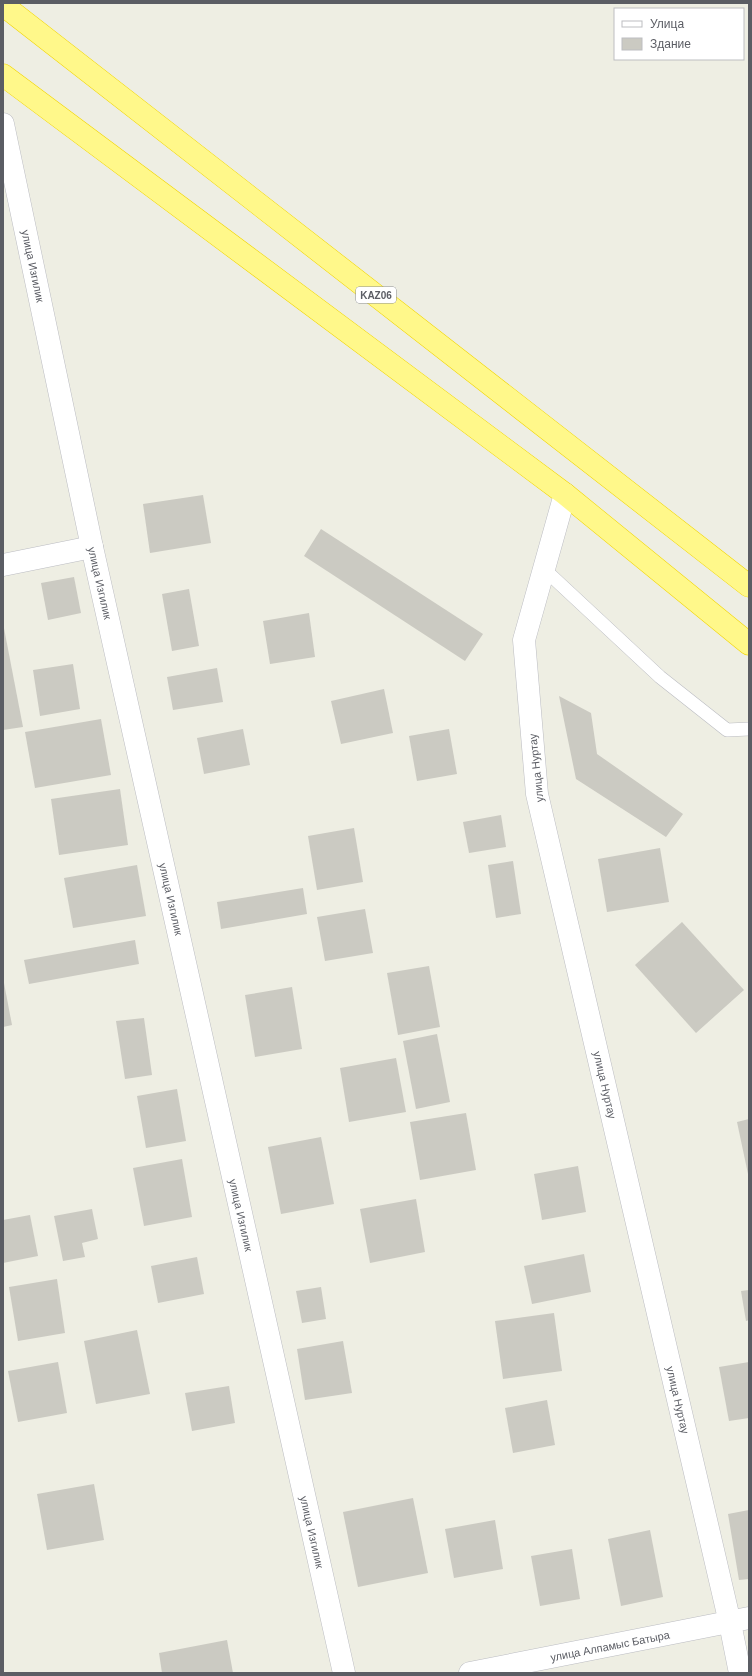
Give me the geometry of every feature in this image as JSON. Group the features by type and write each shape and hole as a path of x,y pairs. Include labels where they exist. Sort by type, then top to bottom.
{"highway":[{"name":"KАZ06","path":"3,5 749,586"},
{"path":"3,75 565,494 749,644"}],"street":[{"name":"улица Изгилик","path":"3,124 92,547 344,1673"},
{"name":"улица Нуртау","path":"565,494 524,640 537,794 740,1620 740,1673"},
{"path":"3,565 92,547"},
{"name":"улица Алпамыс Батыра","path":"470,1673 740,1620"}],"lane":[{"path":"544,569 660,677 727,730 749,729"}],"building":[{"path":"203,495 211,543 150,553 143,504"},
{"path":"321,529 483,634 465,661 304,556"},
{"path":"74,577 81,613 48,620 41,583"},
{"path":"189,589 199,646 172,651 162,594"},
{"path":"309,613 315,657 270,664 263,621"},
{"path":"3,623 23,727 3,730"},
{"path":"73,664 80,709 40,716 33,670"},
{"path":"217,668 223,702 173,710 167,677"},
{"path":"384,689 393,733 341,744 331,701"},
{"path":"559,696 591,713 597,754 683,814 666,837 576,779"},
{"path":"101,719 111,775 35,788 25,732"},
{"path":"243,729 250,765 204,774 197,738"},
{"path":"449,729 457,774 417,781 409,736"},
{"path":"120,789 128,845 59,855 51,799"},
{"path":"501,815 506,847 469,853 463,822"},
{"path":"354,828 363,882 317,890 308,836"},
{"path":"660,848 669,902 607,912 598,859"},
{"path":"513,861 521,914 496,918 488,865"},
{"path":"137,865 146,916 73,928 64,878"},
{"path":"303,888 307,914 221,929 217,902"},
{"path":"365,909 373,953 325,961 317,917"},
{"path":"682,922 744,990 696,1033 635,965"},
{"path":"135,940 139,964 29,984 24,960"},
{"path":"429,966 440,1027 398,1035 387,973"},
{"path":"4,983 12,1025 3,1027 3,984"},
{"path":"292,987 302,1049 255,1057 245,995"},
{"path":"144,1018 152,1075 125,1079 116,1021"},
{"path":"437,1034 450,1102 416,1109 403,1041"},
{"path":"396,1058 406,1112 349,1122 340,1068"},
{"path":"177,1089 186,1141 146,1148 137,1096"},
{"path":"466,1113 476,1170 420,1180 410,1122"},
{"path":"749,1119 749,1173 748,1174 737,1122"},
{"path":"321,1137 334,1204 281,1214 268,1147"},
{"path":"182,1159 192,1217 144,1226 133,1168"},
{"path":"578,1166 586,1212 542,1220 534,1174"},
{"path":"416,1199 425,1252 370,1263 360,1209"},
{"path":"92,1209 98,1239 82,1243 85,1257 63,1261 54,1216"},
{"path":"30,1215 38,1256 3,1263 3,1220"},
{"path":"584,1254 591,1292 532,1304 524,1266"},
{"path":"197,1257 204,1294 158,1303 151,1266"},
{"path":"57,1279 65,1333 18,1341 9,1287"},
{"path":"321,1287 326,1319 302,1323 296,1291"},
{"path":"749,1290 749,1320 746,1321 741,1291"},
{"path":"554,1313 562,1371 503,1379 495,1321"},
{"path":"137,1330 150,1394 96,1404 84,1341"},
{"path":"343,1341 352,1393 305,1400 297,1349"},
{"path":"58,1362 67,1413 18,1422 8,1371"},
{"path":"749,1362 749,1418 729,1421 719,1367"},
{"path":"229,1386 235,1423 192,1431 185,1393"},
{"path":"547,1400 555,1445 513,1453 505,1408"},
{"path":"94,1484 104,1540 47,1550 37,1494"},
{"path":"413,1498 428,1573 358,1587 343,1512"},
{"path":"749,1510 749,1579 739,1580 728,1514"},
{"path":"495,1520 503,1569 454,1578 445,1529"},
{"path":"650,1530 663,1597 621,1606 608,1539"},
{"path":"572,1549 580,1599 540,1606 531,1556"},
{"path":"227,1640 233,1673 162,1673 159,1653"}]}
